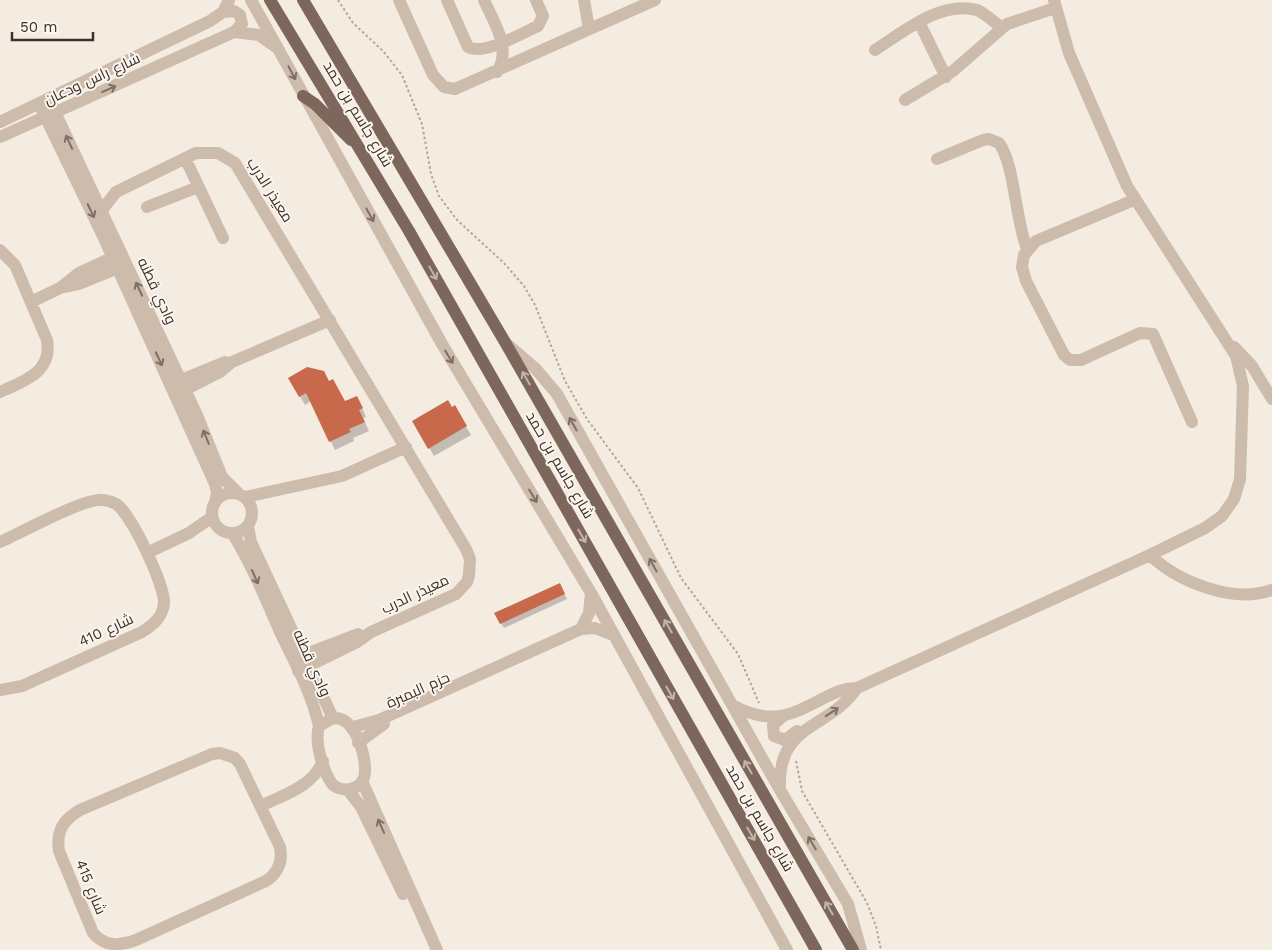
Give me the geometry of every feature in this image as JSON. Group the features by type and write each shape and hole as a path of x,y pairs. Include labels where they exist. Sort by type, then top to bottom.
{"main road":[{"name":"شارع جاسم بن حمد","path":"270,0 360,147 816,950"},
{"name":"شارع جاسم بن حمد","path":"303,1 505,342 853,950"},
{"path":"303,96 315,104 344,135 360,147"}],"street":[{"path":"223,12 229,0"},
{"path":"251,0 442,344 590,593 787,950"},
{"path":"399,0 433,76 440,84 450,88 460,88 655,0"},
{"path":"447,0 468,47 474,50 484,50 538,26 543,16 536,0"},
{"path":"484,0 502,41 502,64 497,72"},
{"path":"584,0 589,29"},
{"path":"905,100 946,77 1002,28 1020,18 1054,4 1069,54 1134,200 1229,342 1252,366 1272,399"},
{"path":"875,50 945,8 966,7 985,14 1002,28"},
{"path":"223,12 234,11 240,15 242,24 234,32"},
{"name":"شارع راس ودعان","path":"0,122 210,21 223,12"},
{"path":"919,22 946,77"},
{"path":"234,32 259,35 278,48"},
{"name":"شارع راس ودعان","path":"0,137 234,32"},
{"name":"وادي قطنه","path":"44,102 222,477 241,495"},
{"name":"وادي قطنه","path":"50,116 102,210 120,261"},
{"path":"937,159 983,140 994,140 999,143 1009,170 1019,228 1027,249"},
{"name":"معيذر الدرب","path":"102,210 116,192 196,153 218,153 235,164 466,548 470,560 469,575 467,582 456,594 371,632 348,647 301,663"},
{"path":"185,158 223,238"},
{"path":"147,207 198,187"},
{"path":"91,190 103,193 116,192"},
{"path":"1134,200 1036,241 1027,249 1022,261 1023,273 1066,358 1077,361 1140,333 1150,332 1158,340 1192,422"},
{"path":"0,250 15,265 47,340 47,358 37,374 0,392"},
{"path":"31,302 60,288 73,276 120,261"},
{"path":"178,387 218,364 232,362 330,320"},
{"name":"شارع جاسم بن حمد","path":"505,342 535,368 556,394 780,790 848,904 861,950"},
{"path":"732,705 760,717 783,716 798,712 840,689 857,688 1150,555 1214,522 1228,508 1238,490 1243,386 1241,371 1229,342"},
{"name":"وادي قطنه","path":"178,387 215,484 217,493 215,502"},
{"path":"215,522 215,502 228,493 241,495 275,492 310,482 342,476 406,447"},
{"path":"215,522 233,534 250,520 275,492"},
{"path":"241,495 251,505 250,520"},
{"name":"شارع 410","path":"0,542 90,501 100,500 117,504 124,511 147,553 164,596 164,604 157,621 142,632 22,686 0,690"},
{"name":"وادي قطنه","path":"250,520 252,542 301,663 319,726 318,739 323,761 333,785"},
{"path":"147,553 215,522"},
{"name":"وادي قطنه","path":"233,534 301,663 333,718"},
{"path":"1150,555 1173,574 1202,586 1239,593 1264,593 1272,590"},
{"path":"581,629 589,613 590,593"},
{"path":"581,629 595,628 613,635"},
{"name":"حزم البمبرة","path":"353,727 394,716 486,678 493,671 581,629"},
{"path":"780,790 780,778 786,754 795,739 808,727 848,702 857,688"},
{"name":"حزم البمبرة","path":"358,743 394,716"},
{"path":"783,716 772,728 772,734 778,740 787,740 799,730 808,727"},
{"path":"306,785 333,785 341,790 348,790 362,781 365,771 353,727 344,719 333,718 319,726"},
{"name":"شارع 415","path":"220,753 235,758 240,764 261,806 281,854 279,867 271,877 136,940 116,947 97,938 90,927 59,851 57,839 64,823 80,810 212,754 220,753"},
{"path":"261,806 306,785 314,777 323,761"},
{"path":"362,781 437,950"},
{"path":"348,790 361,807 411,910 427,950"}],"path":[{"path":"338,0 353,22 383,50 402,75 422,124 431,174 439,196 457,220 504,262 524,286 535,305 555,360 587,419 638,488 681,578 738,654 759,704 760,717"},
{"path":"786,754 798,762 802,791 867,904 876,926 881,950"}],"building":[{"path":"307,367 324,371 329,381 333,379 345,401 357,396 363,408 359,410 365,422 349,429 351,432 329,442 306,393 299,397 288,378"},
{"path":"448,400 452,407 455,405 467,426 428,449 412,421"},
{"path":"560,583 565,594 500,624 494,613"}]}
